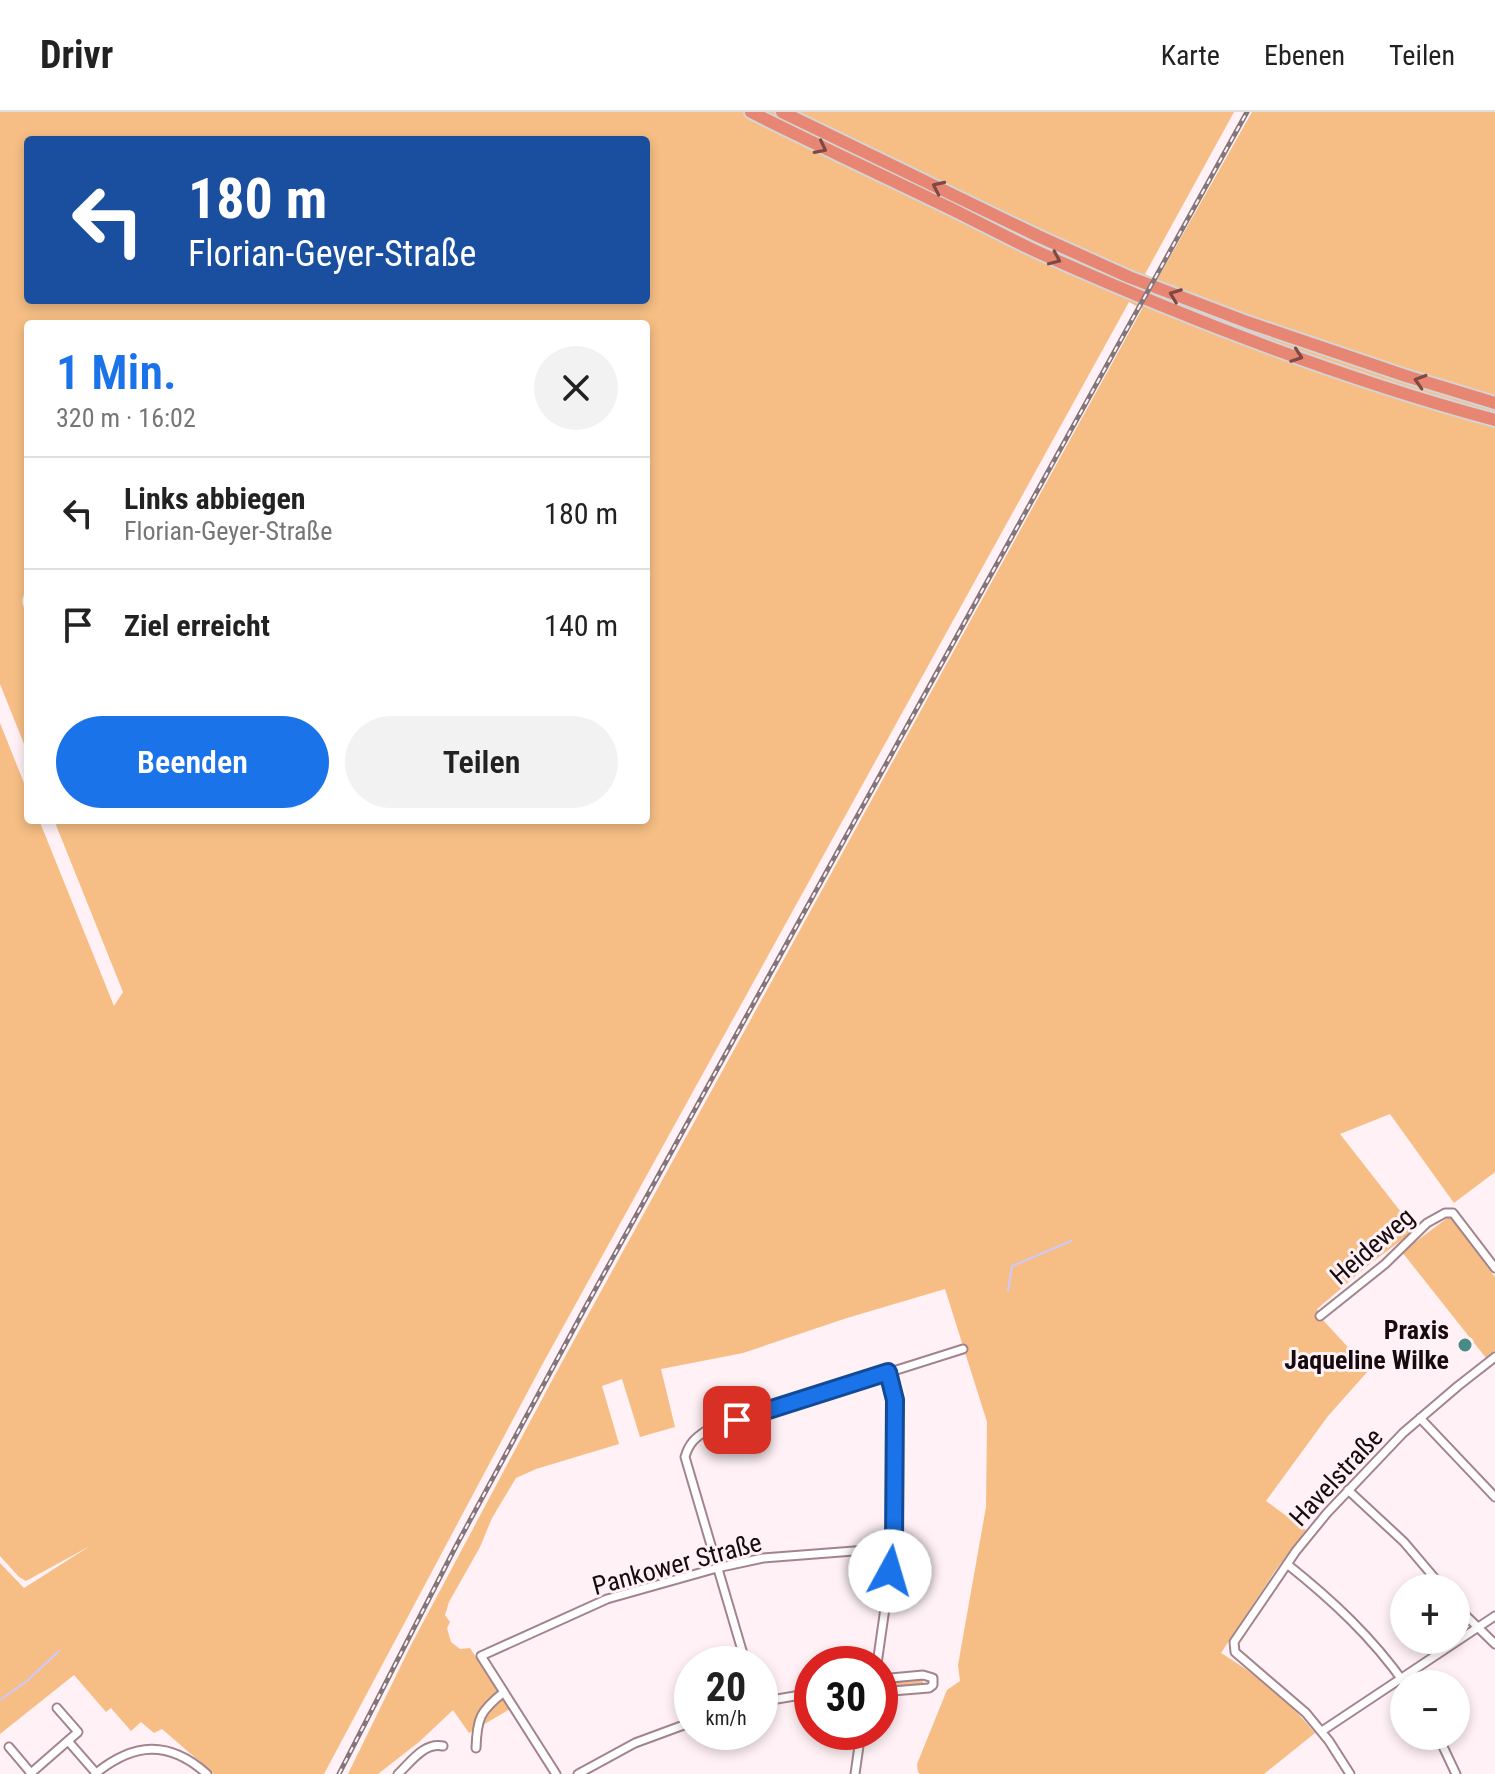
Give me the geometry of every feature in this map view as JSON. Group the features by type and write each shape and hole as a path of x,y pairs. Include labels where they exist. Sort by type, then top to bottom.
{"highway":[{"path":"751,112 1037,251 1127,290 1247,339 1400,392 1495,420"},
{"path":"782,112 1129,277 1247,322 1495,403"}],"street":[{"name":"Heideweg","path":"1320,1316 1385,1264 1427,1223 1445,1213 1453,1213 1495,1268"},
{"path":"741,1646 685,1457 688,1447 707,1430 963,1349"},
{"name":"Havelstraße","path":"1322,1731 1306,1713 1235,1652 1233,1649 1238,1636 1310,1532 1348,1490 1420,1418 1495,1357"},
{"path":"879,1646 893,1548 895,1400 888,1372"},
{"path":"1420,1418 1495,1497"},
{"path":"1348,1490 1404,1542 1431,1574"},
{"name":"Pankower Straße","path":"504,1692 481,1656 607,1599 763,1558 893,1548"},
{"path":"1287,1564 1342,1610 1395,1670"},
{"path":"1418,1670 1495,1616"},
{"path":"1470,1620 1495,1644"},
{"path":"898,1677 923,1675 933,1678 933,1685 898,1691"},
{"path":"1350,1774 1322,1731 1390,1689"},
{"path":"476,1748 476,1731 481,1715 504,1692 556,1774"},
{"path":"9,1747 31,1773 78,1732 57,1708"},
{"path":"578,1774 635,1743 674,1729"},
{"path":"68,1741 96,1774 117,1757 156,1749 173,1751 207,1774"},
{"path":"398,1774 424,1750 443,1746"},
{"path":"855,1774 858,1750"},
{"path":"1445,1750 1456,1774"},
{"path":"104,1767 110,1774"}],"shaded area":[{"path":"0,112 1234,112 1145,274 1157,280 1252,112 1495,112 1495,1172 1454,1203 1390,1114 1340,1134 1415,1230 1317,1309 1322,1319 1369,1370 1328,1416 1266,1501 1306,1530 1221,1653 1272,1689 1315,1733 1264,1774 918,1772 917,1764 947,1690 960,1681 958,1665 986,1507 987,1422 945,1289 743,1353 661,1369 675,1427 640,1437 622,1379 602,1386 619,1444 516,1478 492,1518 445,1615 450,1622 447,1628 451,1642 460,1649 470,1648 510,1709 469,1733 453,1710 378,1774 348,1774 411,1645 556,1373 1142,309 1129,302 542,1365 324,1774 214,1774 162,1729 154,1733 141,1722 131,1731 111,1708 106,1712 74,1675 0,1734 0,1563 24,1588 90,1546 26,1581 0,1556 0,723 24,783 24,824 41,824 114,1006 123,992 56,824 650,824 650,320 24,320 24,744 0,684"},
{"path":"1450,1216 1495,1277 1495,1351 1486,1358 1402,1252"},
{"path":"920,1677 923,1684 898,1689 898,1680"}],"waterway":[{"path":"1008,1291 1012,1266 1071,1241"},
{"path":"0,1700 27,1681 59,1651"}],"railway":[{"path":"339,1774 455,1548 585,1308 1247,112"}],"place":[{"name":"Praxis Jaqueline Wilke","path":"1465,1345"}],"route":[{"path":"737,1420 888,1372 895,1400 894,1545 890,1571"}]}
